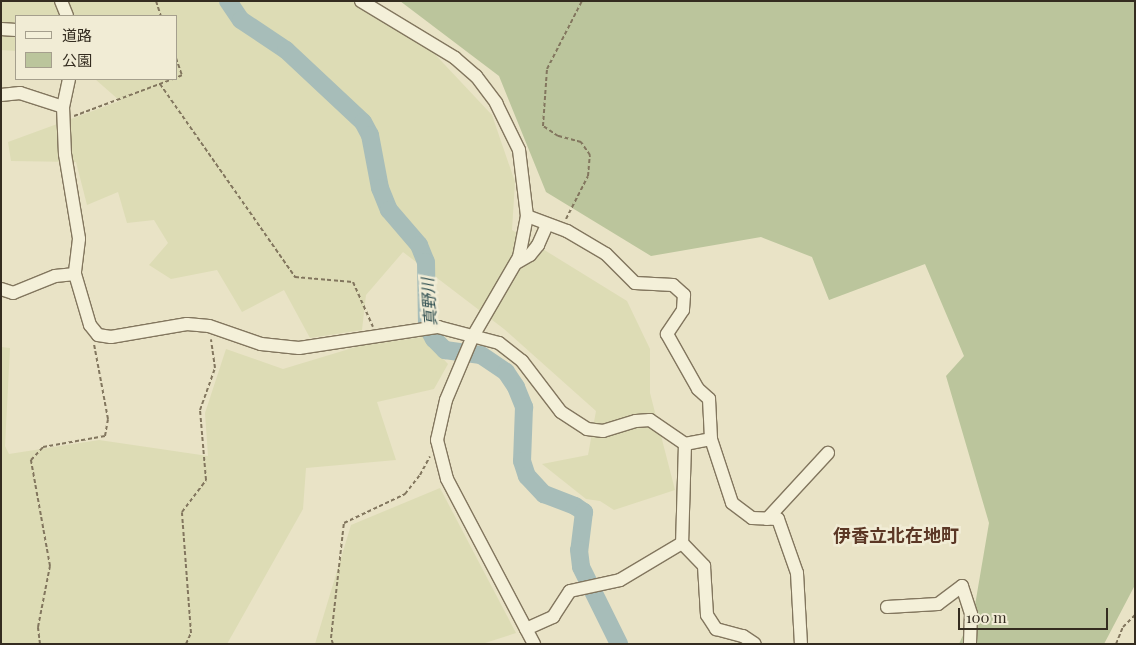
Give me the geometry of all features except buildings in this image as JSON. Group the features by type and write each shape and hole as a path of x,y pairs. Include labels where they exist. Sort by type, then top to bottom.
{"street":[{"path":"61,1 67,15"},
{"path":"362,1 455,58 481,83 510,126 519,150 527,216 516,263 473,336 446,400 437,440 447,479 534,644"},
{"path":"1,30 15,30"},
{"path":"69,80 64,113 65,154 79,239 75,274 90,325 98,335 111,337 187,324 209,326 278,347 298,348 438,327 499,344 513,353 561,412 587,429 603,431 636,421 650,420 685,444 711,439"},
{"path":"1,95 20,94 64,113"},
{"path":"527,216 561,230 606,254 635,283 673,285 684,294 683,310 667,334 698,389 709,399 711,439 732,503 752,518 778,519 797,572 801,644"},
{"path":"516,263 530,255 538,245 547,225"},
{"path":"1,289 13,293 56,276 75,274"},
{"path":"685,444 682,543 704,566 704,606 713,627 755,644"},
{"path":"767,519 828,453"},
{"path":"526,628 553,617 570,591 620,580 682,543"},
{"path":"887,607 938,604 962,586 971,614 970,644"}],"path":[{"path":"156,1 161,15"},
{"path":"561,230 588,176 590,155 581,142 558,136 543,126 547,69 582,1"},
{"path":"178,64 182,75 178,77"},
{"path":"64,113 170,80"},
{"path":"160,84 295,277 353,282 376,336"},
{"path":"186,644 191,634 182,512 206,480 200,410 215,368 209,326"},
{"path":"40,644 38,626 50,566 30,460 43,447 105,436 108,419 93,348 98,335"},
{"path":"333,644 331,638 344,523 405,494 420,475 437,440"},
{"path":"1116,644 1124,628 1135,615"}],"green space":[{"path":"1,1 363,1 414,32 492,115 515,182 512,230 627,301 650,349 650,393 675,490 614,510 600,501 586,499 542,464 588,455 596,411 504,329 403,252 366,295 362,330 310,338 284,290 242,312 217,270 171,279 149,265 168,243 154,220 127,223 118,192 87,205 76,162 11,161 8,142 120,101 96,80 178,80 178,15 15,15 15,51 1,50"},
{"path":"400,1 1135,1 1135,585 1104,644 959,644 974,611 989,523 946,376 964,356 925,264 829,300 812,257 761,237 651,256 546,192 499,76"},
{"path":"423,337 448,364 434,389 377,402 396,460 306,468 303,509 227,644 1,644 1,347 10,348 5,446 9,454 99,440 208,456 205,413 226,349 283,369 359,346"},
{"path":"440,488 516,633 482,644 315,644 351,525"}],"waterway":[{"name":"真野川","path":"228,1 241,20 286,50 363,122 370,135 380,188 389,210 419,245 426,262 427,326 434,339 445,350 481,355 506,372 516,387 524,407 522,461 527,476 544,494 575,506 584,512 579,550 581,567 619,644"}],"district":[{"name":"伊香立北在地町","path":"896,535"}]}
